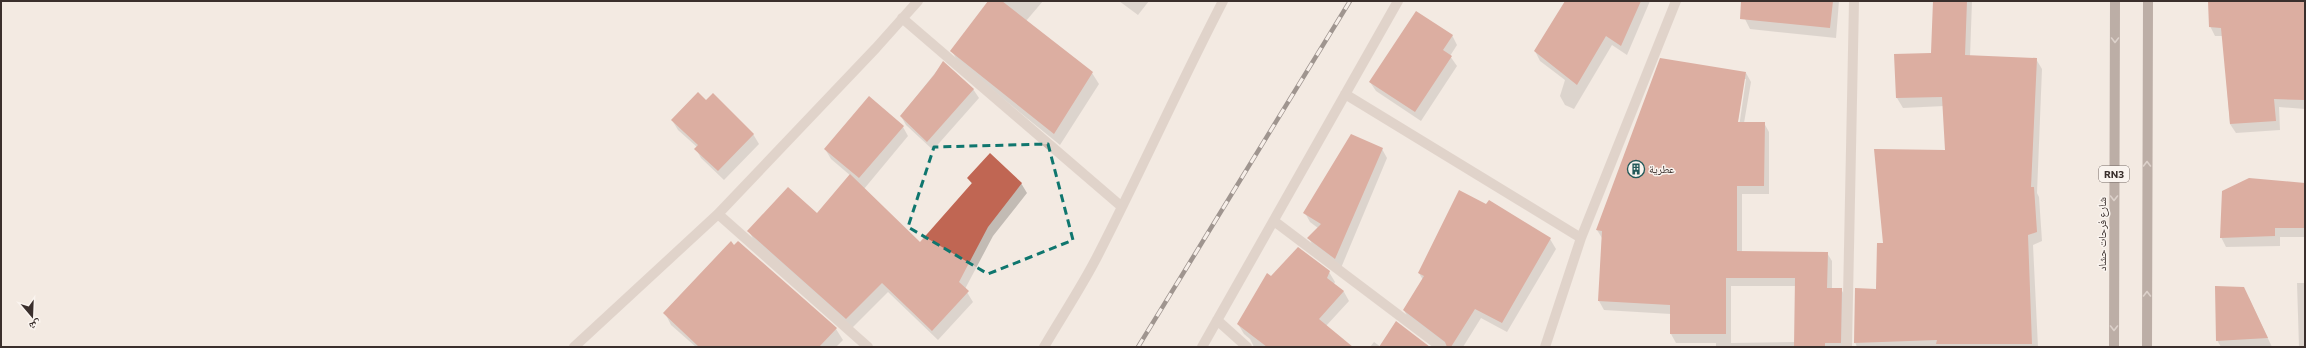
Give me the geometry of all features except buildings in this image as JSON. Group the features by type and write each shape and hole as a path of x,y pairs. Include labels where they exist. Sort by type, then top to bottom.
{"main road":[{"name":"شارع فرحات حشاد","path":"2114,347 2115,1"},
{"path":"2147,347 2148,1"}],"street":[{"path":"574,347 718,214 918,1"},
{"path":"1044,347 1099,254 1188,67 1223,1"},
{"path":"1202,347 1398,1"},
{"path":"1545,347 1581,238 1676,1"},
{"path":"1847,347 1854,1"},
{"path":"902,18 1122,207"},
{"path":"1345,94 1581,238"},
{"path":"718,214 868,347"},
{"path":"1274,221 1442,347"},
{"path":"1217,320 1247,347"}],"highlighted area":[{"path":"1048,144 1073,240 988,274 908,227 934,147"}],"railway":[{"path":"1138,347 1350,1"}],"place":[{"name":"عطرية","path":"1636,169"}]}
